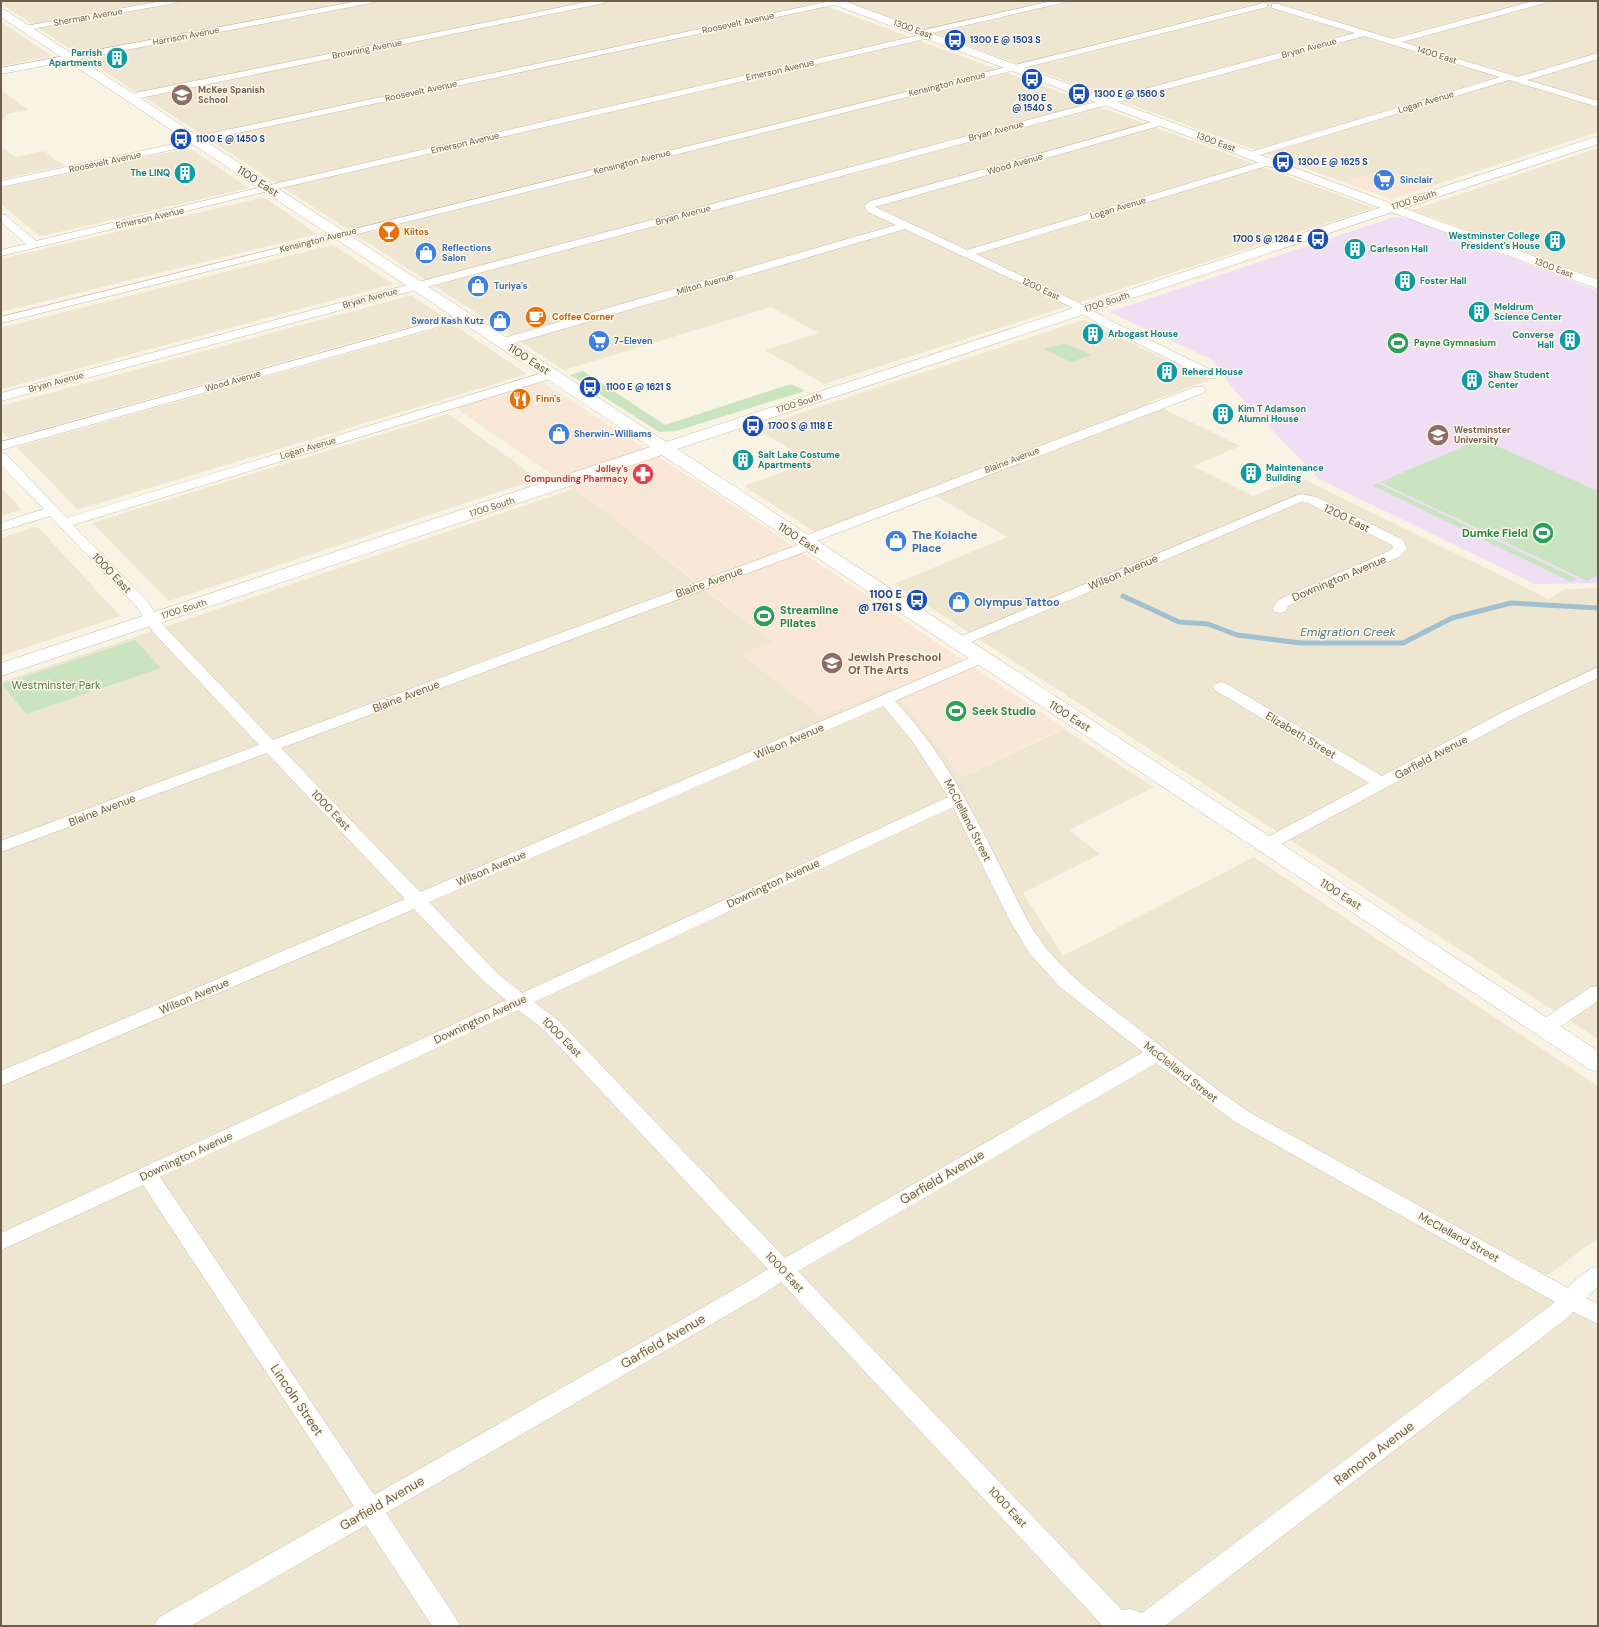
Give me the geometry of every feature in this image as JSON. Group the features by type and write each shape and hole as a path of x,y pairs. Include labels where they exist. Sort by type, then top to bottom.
{"street":[{"name":"Sherman Avenue","path":"26,28 175,1"},
{"name":"Harrison Avenue","path":"1,71 371,1"},
{"name":"Browning Avenue","path":"130,97 604,1"},
{"name":"1300 East","path":"838,1 1598,285"},
{"name":"Roosevelt Avenue","path":"1,184 838,1"},
{"name":"Emerson Avenue","path":"1,253 1062,1"},
{"path":"1275,5 1284,1"},
{"path":"1392,42 1542,1"},
{"name":"Kensington Avenue","path":"1,320 1015,67 1263,3 1275,5"},
{"name":"1400 East","path":"1275,5 1598,104"},
{"name":"1100 East","path":"1,12 1598,1063"},
{"name":"Bryan Avenue","path":"1,397 1364,33"},
{"name":"Logan Avenue","path":"1250,155 1513,78 1598,56"},
{"name":"Wood Avenue","path":"870,208 869,206 874,203 1163,122"},
{"name":"1700 South","path":"1,670 665,448 1598,140"},
{"name":"Logan Avenue","path":"966,254 1270,162"},
{"name":"1200 East","path":"870,208 905,226 1073,304 1091,316 1210,374"},
{"path":"1,217 34,245"},
{"name":"Milton Avenue","path":"504,342 905,226"},
{"name":"Wood Avenue","path":"1,446 464,316"},
{"name":"Logan Avenue","path":"1,527 59,517 552,374"},
{"name":"Blaine Avenue","path":"1,847 807,543 977,473 1199,390"},
{"name":"1000 East","path":"1,457 143,605 158,628 490,977 551,1024 1117,1625"},
{"name":"1200 East","path":"1289,502 1300,498 1309,499 1390,539 1398,544 1400,549"},
{"name":"Wilson Avenue","path":"958,642 1289,502"},
{"name":"Downington Avenue","path":"1280,609 1282,604 1287,601 1383,560 1400,549"},
{"name":"Wilson Avenue","path":"1,1079 982,658"},
{"name":"Garfield Avenue","path":"1266,845 1511,714 1598,672"},
{"name":"Elizabeth Street","path":"1220,687 1381,784"},
{"name":"McClelland Street","path":"885,699 897,711 935,761 958,798 1021,925 1036,949 1054,969 1078,991 1220,1102 1274,1136 1598,1315"},
{"name":"Downington Avenue","path":"1,1242 958,798"},
{"path":"1544,1028 1598,992"},
{"name":"Garfield Avenue","path":"167,1626 752,1290 1157,1053"},
{"name":"Lincoln Street","path":"147,1174 447,1626"},
{"name":"Ramona Avenue","path":"1145,1626 1558,1313 1583,1286 1598,1275"},
{"path":"1117,1625 1130,1620 1145,1626"}],"shaded area":[{"path":"1,1 812,1 1374,208 824,384 765,350 819,333 771,307 564,370 1,4"},
{"path":"845,1 1598,1 1598,132 1431,186 1385,169 1344,182"},
{"path":"1,22 52,56 1,66"},
{"path":"1,90 28,110 7,114 1,123"},
{"path":"1,146 15,157 44,151 64,166 1,179"},
{"path":"189,148 249,188 42,236 39,236 1,204 1,188"},
{"path":"1598,148 1598,279 1413,210"},
{"path":"1385,169 1431,186 1391,199 1344,182"},
{"path":"265,198 317,234 1,312 1,259"},
{"name":"Westminster University","path":"1394,217 1409,219 1598,291 1598,583 1535,584 1319,479 1236,392 1211,359 1109,312"},
{"path":"333,245 393,284 1,389 1,328"},
{"path":"412,296 444,317 9,438 1,430 1,406"},
{"path":"1083,320 1209,380 1150,402 1240,446 1193,466 1253,496 1299,477 1549,599 1565,589 1598,588 1598,1039 894,584 1008,537 925,490 815,532 744,486 811,462 755,428"},
{"path":"452,324 527,374 80,509 77,509 17,447"},
{"path":"540,381 700,484 1064,728 961,777 891,687 821,716 741,654 774,642 611,516 455,407"},
{"path":"448,414 538,479 169,601 93,524 95,522"},
{"path":"1,487 21,509 21,510 1,516"},
{"path":"574,489 774,642 741,654 821,716 891,687 962,777 1064,729 1154,787 1069,830 1100,854 1023,893 1063,956 1254,857 1598,1086 1598,1238 1545,1277 1598,1304 1598,1626 1,1626 1,682"},
{"path":"35,527 39,528 120,616 1,656 1,538"}],"green space":[{"path":"1064,343 1091,355 1071,362 1044,349"},
{"path":"583,371 665,425 791,384 805,391 676,431 659,432 570,375"},
{"name":"Dumke Field","path":"1481,439 1598,491 1598,575 1587,581 1380,482"},
{"path":"1378,483 1577,579 1571,582 1373,486"},
{"name":"Westminster Park","path":"135,640 161,668 26,714 2,684"}],"waterway":[{"name":"Emigration Creek","path":"1123,596 1179,622 1208,624 1237,635 1301,643 1403,643 1452,618 1511,603 1598,608"}],"place":[{"name":"1300 E @ 1503 S","path":"955,40"},
{"name":"Parrish Apartments","path":"117,58"},
{"name":"1300 E @ 1540 S","path":"1032,79"},
{"name":"1300 E @ 1560 S","path":"1079,94"},
{"name":"McKee Spanish School","path":"182,95"},
{"name":"1100 E @ 1450 S","path":"181,139"},
{"name":"1300 E @ 1625 S","path":"1283,162"},
{"name":"The LINQ","path":"185,173"},
{"name":"Sinclair","path":"1384,180"},
{"name":"Kiitos","path":"389,232"},
{"name":"1700 S @ 1264 E","path":"1318,239"},
{"name":"Westminster College President's House","path":"1555,241"},
{"name":"Carleson Hall","path":"1355,249"},
{"name":"Reflections Salon","path":"426,253"},
{"name":"Foster Hall","path":"1405,281"},
{"name":"Turiya's","path":"478,286"},
{"name":"Meldrum Science Center","path":"1479,312"},
{"name":"Coffee Corner","path":"536,317"},
{"name":"Sword Kash Kutz","path":"500,321"},
{"name":"Arbogast House","path":"1093,334"},
{"name":"Converse Hall","path":"1570,340"},
{"name":"7-Eleven","path":"599,341"},
{"name":"Payne Gymnasium","path":"1398,343"},
{"name":"Reherd House","path":"1167,372"},
{"name":"Shaw Student Center","path":"1472,380"},
{"name":"1100 E @ 1621 S","path":"590,387"},
{"name":"Finn's","path":"520,399"},
{"name":"Kim T Adamson Alumni House","path":"1223,414"},
{"name":"1700 S @ 1118 E","path":"753,426"},
{"name":"Sherwin-Williams","path":"559,434"},
{"name":"Westminster University","path":"1438,435"},
{"name":"Salt Lake Costume Apartments","path":"743,460"},
{"name":"Maintenance Building","path":"1251,473"},
{"name":"Jolley's Compunding Pharmacy","path":"643,474"},
{"name":"Dumke Field","path":"1543,533"},
{"name":"The Kolache Place","path":"896,541"},
{"name":"1100 E @ 1761 S","path":"917,600"},
{"name":"Olympus Tattoo","path":"959,602"},
{"name":"Streamline Pilates","path":"764,616"},
{"name":"Jewish Preschool Of The Arts","path":"832,663"},
{"name":"Seek Studio","path":"956,711"}]}
